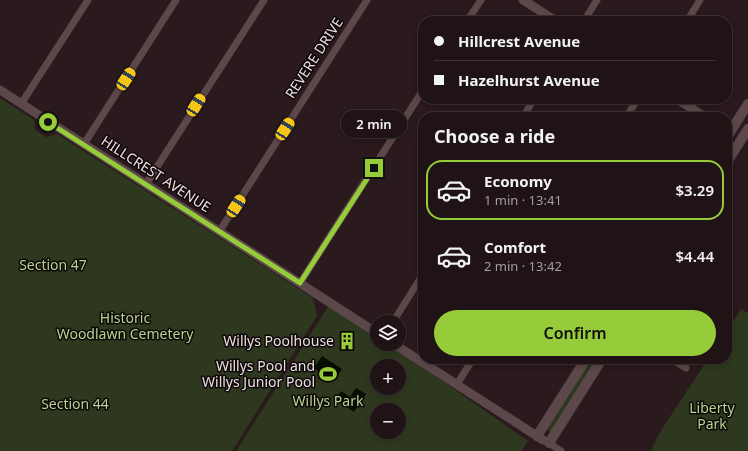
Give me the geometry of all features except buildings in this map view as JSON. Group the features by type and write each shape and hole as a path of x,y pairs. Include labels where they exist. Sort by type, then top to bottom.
{"main road":[{"path":"732,128 747,107"},
{"path":"732,156 744,142 748,129"},
{"path":"732,136 744,142"},
{"path":"543,440 583,364"},
{"path":"543,440 598,364"}],"street":[{"path":"21,104 88,0"},
{"path":"84,144 176,0"},
{"path":"146,184 264,0"},
{"name":"REVERE DRIVE","path":"219,232 367,0"},
{"path":"470,16 481,0"},
{"path":"523,0 548,16"},
{"path":"587,16 597,0"},
{"path":"690,16 700,0"},
{"name":"HILLCREST AVENUE","path":"0,90 370,328"},
{"path":"300,283 418,98"},
{"path":"685,104 697,112"},
{"path":"397,315 418,282"},
{"path":"405,351 418,359"},
{"path":"426,364 561,451"},
{"path":"457,384 470,364"},
{"path":"679,364 686,368"}],"green space":[{"name":"Historic Woodlawn Cemetery","path":"0,98 34,120 35,130 46,137 57,134 313,298 317,316 232,451 0,451"},
{"name":"Willys Park","path":"331,302 370,330 370,351 400,351 528,441 522,451 236,451"},
{"name":"Liberty Park","path":"741,309 748,313 748,451 651,451 658,435 705,364 732,364 732,323"},
{"path":"587,364 595,364 551,432 547,430"}],"shaded area":[{"path":"322,356 342,369 334,381 314,368"},
{"path":"356,388 366,394 354,412 336,399 341,391 350,397"}],"place":[{"name":"Willys Poolhouse","path":"347,341"},
{"name":"Willys Pool and Willys Junior Pool","path":"328,374"}],"route":[{"path":"48,122 300,283 374,168"}],"park label":[{"name":"Section 47","path":"53,265"},
{"name":"Section 44","path":"75,404"}]}
